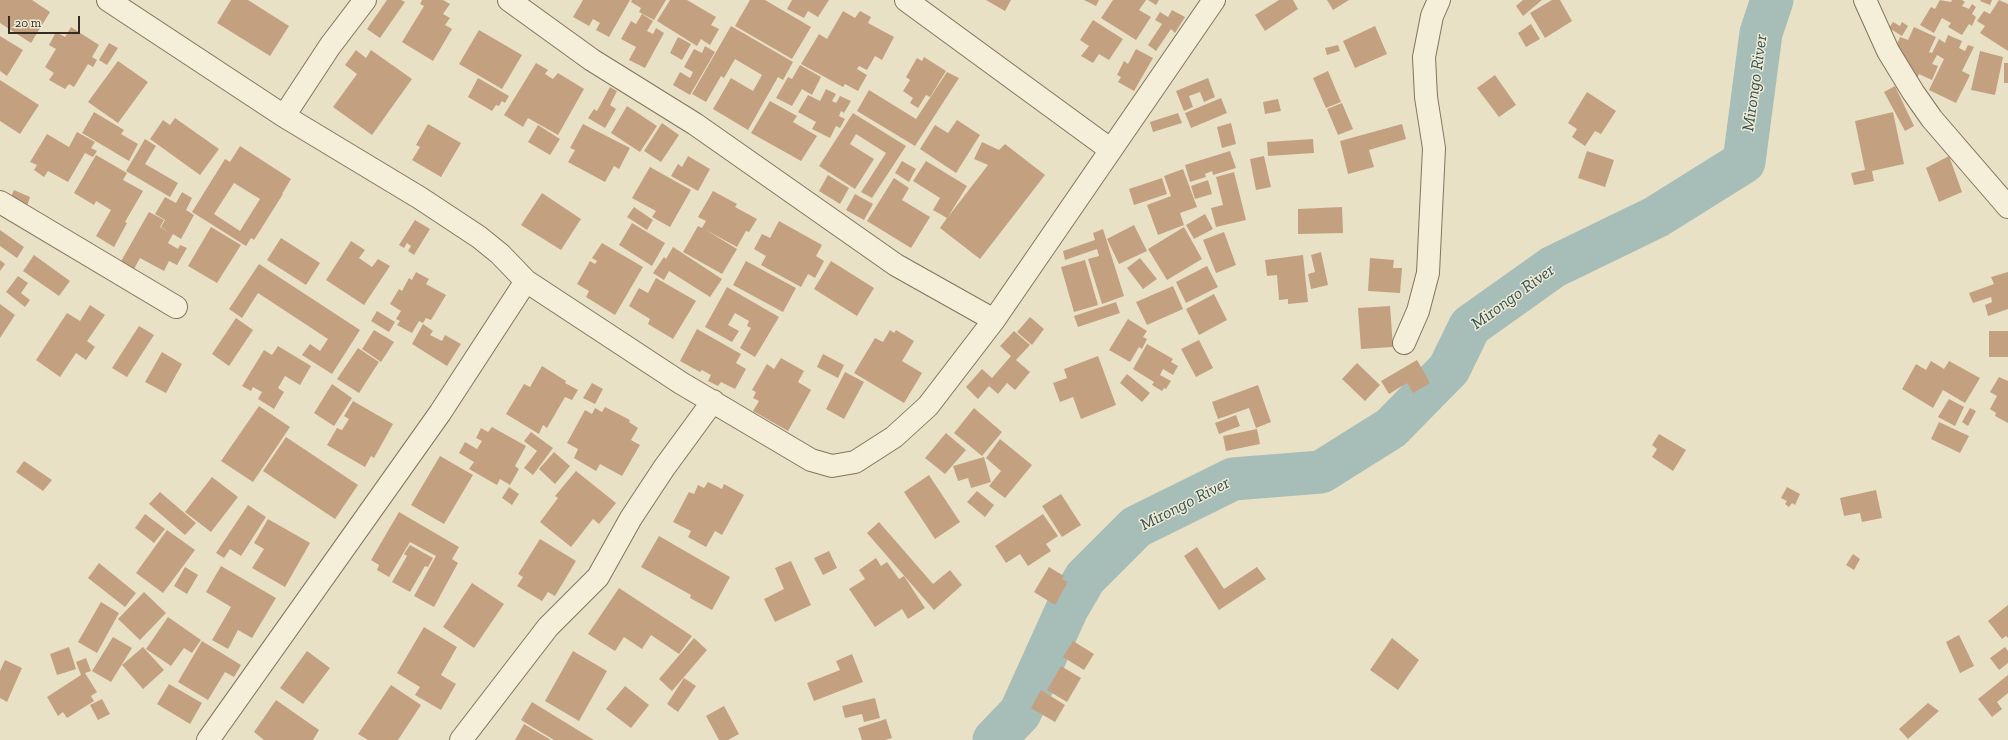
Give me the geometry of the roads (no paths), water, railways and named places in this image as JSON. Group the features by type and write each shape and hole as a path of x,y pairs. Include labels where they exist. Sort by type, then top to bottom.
{"street":[{"path":"108,0 284,116 420,198 480,237 500,254 526,281 675,378 811,460 832,466 855,462 894,437 928,406 994,320 1214,0"},
{"path":"284,116 330,46 365,0"},
{"path":"509,0 592,60 695,124 896,265 994,320"},
{"path":"906,0 1111,150"},
{"path":"1404,343 1418,311 1428,273 1434,148 1426,97 1424,57 1432,16 1439,0"},
{"path":"1865,0 1888,51 1932,119 2008,207"},
{"path":"0,202 176,307"},
{"path":"208,740 440,413 526,281"},
{"path":"461,740 548,627 598,577 631,518 664,468 713,401"}],"waterway":[{"name":"Mirongo River","path":"994,740 1020,713 1067,609 1085,578 1136,527 1233,479 1321,472 1391,428 1449,369 1470,326 1553,267 1656,217 1744,162 1761,33 1772,0"}]}
